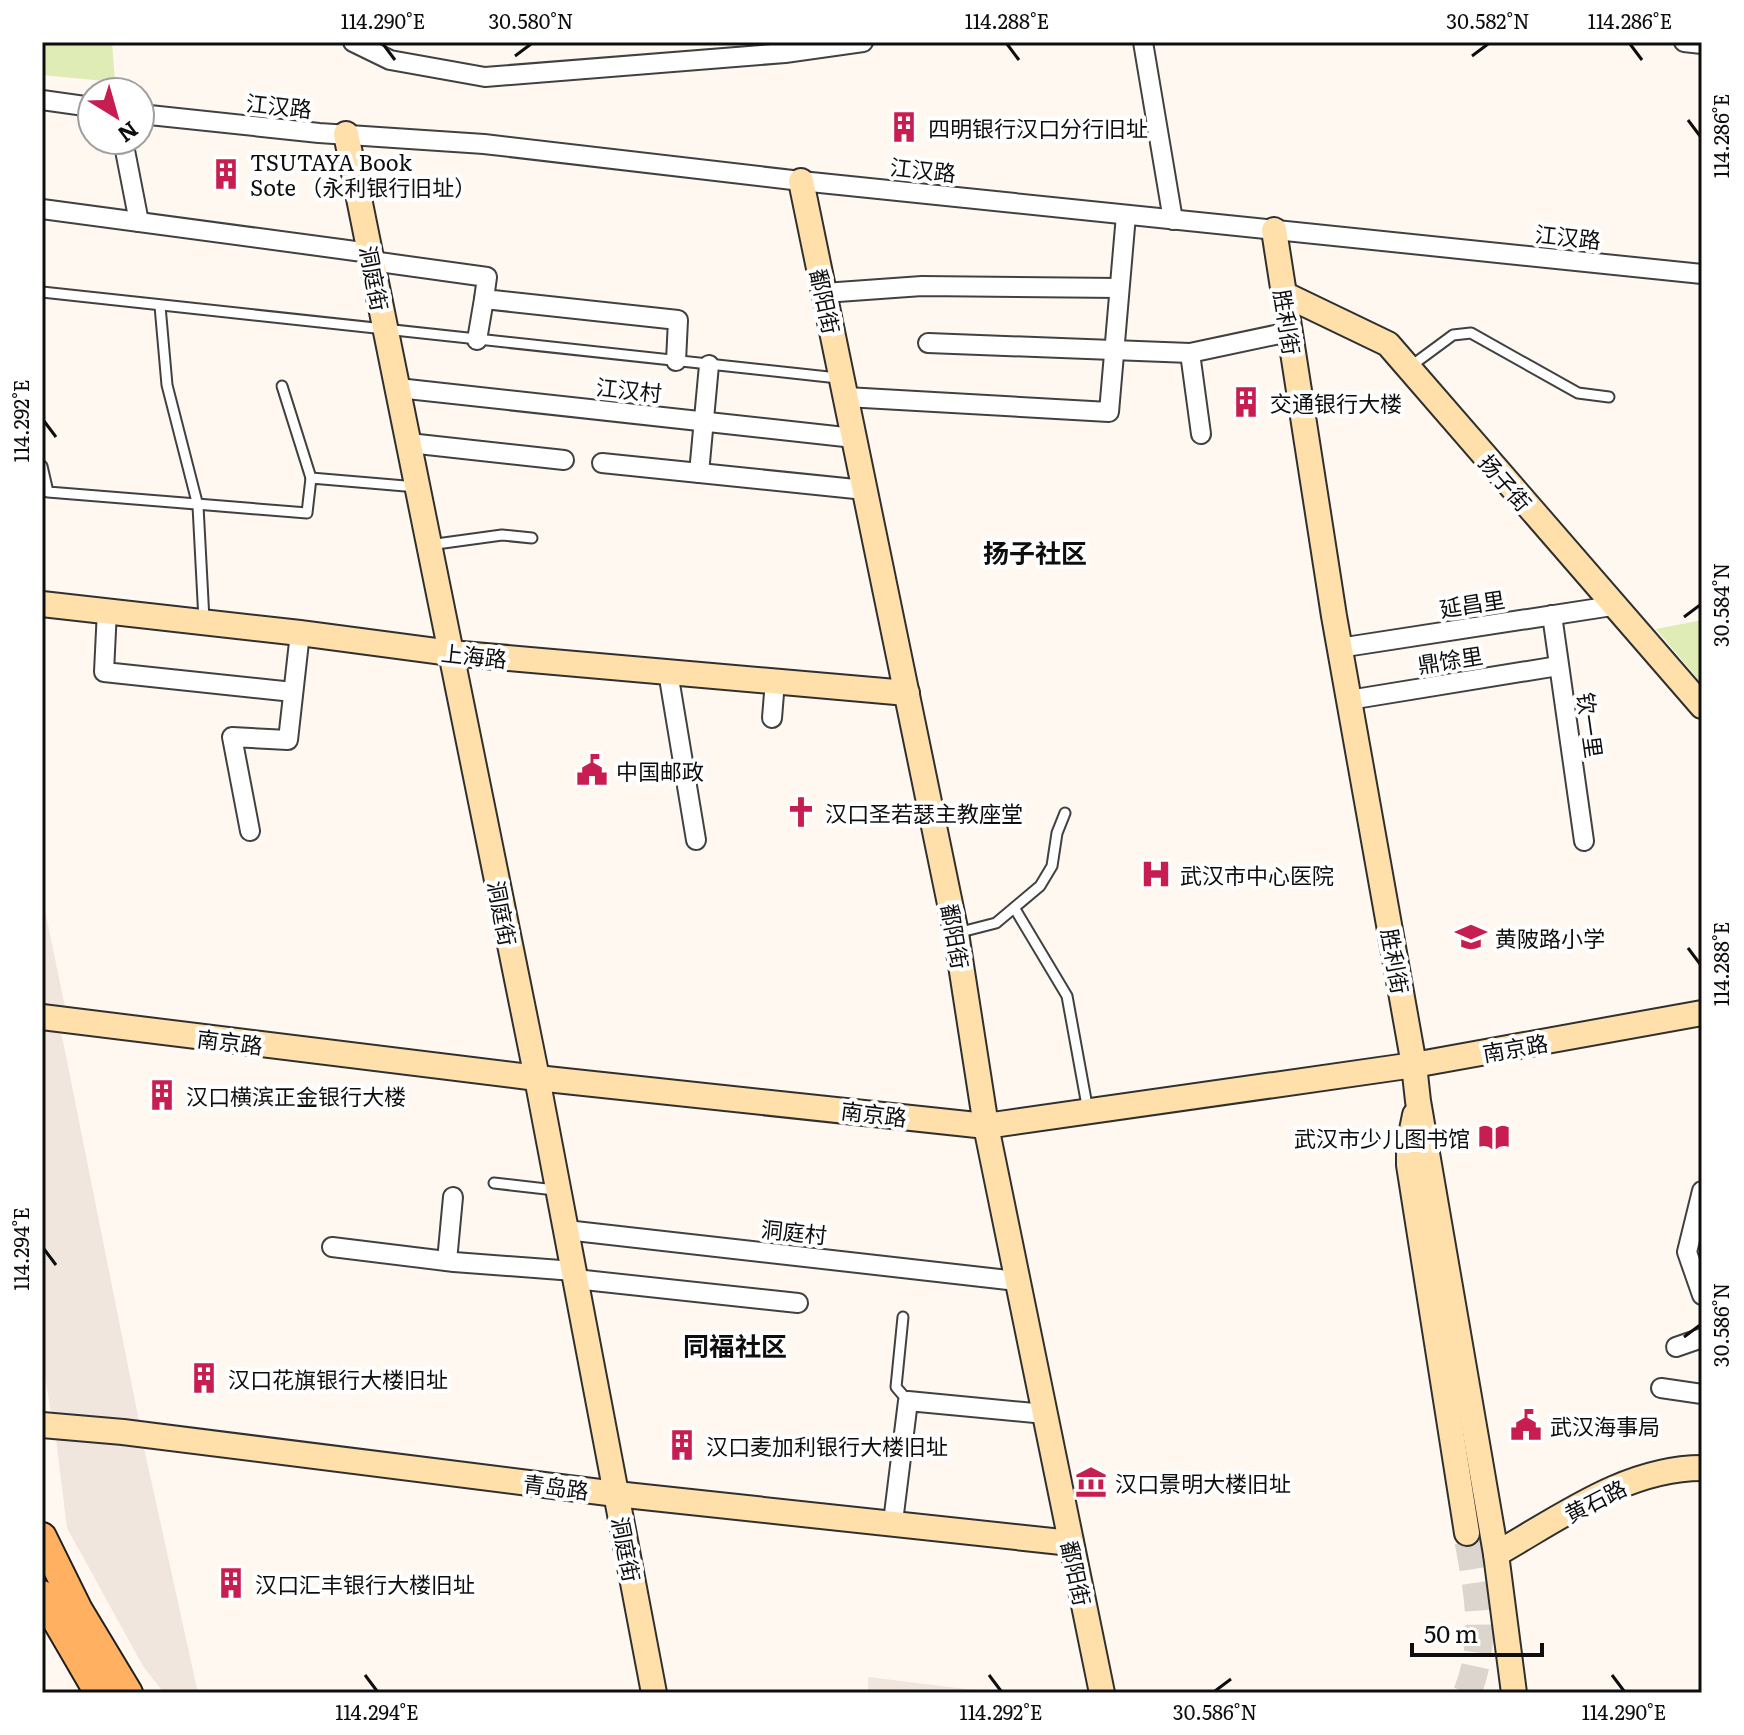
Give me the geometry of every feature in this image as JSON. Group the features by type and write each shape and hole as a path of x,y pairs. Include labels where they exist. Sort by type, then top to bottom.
{"main road":[{"path":"42,1537 78,1610 128,1693"},
{"path":"42,1595 99,1693"}],"street":[{"path":"353,42 390,60 485,77 863,42"},
{"path":"1143,42 1173,220"},
{"path":"1684,42 1702,44"},
{"path":"42,100 76,105"},
{"name":"江汉路","path":"156,116 484,144 801,181 1702,274"},
{"name":"洞庭街","path":"346,134 537,1078 654,1693"},
{"path":"126,156 139,222"},
{"name":"鄱阳街","path":"801,181 956,933 986,1126 1102,1693"},
{"path":"42,209 487,277 477,340"},
{"path":"844,388 1109,412 1126,215"},
{"name":"胜利街","path":"1274,230 1339,648 1414,1065 1496,1554 1514,1693"},
{"path":"824,293 922,286 1119,288"},
{"name":"扬子街","path":"1284,294 1388,344 1612,606 1702,706"},
{"path":"484,299 678,320 676,361"},
{"path":"928,343 1190,353 1289,332"},
{"path":"1190,353 1201,434"},
{"path":"699,473 709,365"},
{"name":"江汉村","path":"398,388 854,438"},
{"path":"409,443 564,460"},
{"path":"602,463 865,490"},
{"name":"上海路","path":"42,604 451,653 907,693"},
{"name":"延昌里","path":"1339,648 1612,606"},
{"path":"107,610 104,672 293,692"},
{"name":"钦一里","path":"1552,615 1584,841"},
{"path":"250,831 232,737 288,740 300,633"},
{"name":"鼎馀里","path":"1349,700 1558,666"},
{"path":"668,672 696,840"},
{"path":"772,718 775,681"},
{"name":"南京路","path":"42,1017 537,1078 986,1126 1414,1065 1702,1013"},
{"path":"1418,1101 1409,1145 1409,1165 1467,1533"},
{"path":"1702,1191 1687,1252 1702,1295"},
{"path":"447,1261 453,1197"},
{"name":"洞庭村","path":"566,1230 1017,1281"},
{"path":"332,1247 798,1303"},
{"path":"1676,1347 1702,1338"},
{"path":"1661,1388 1702,1394"},
{"path":"893,1522 908,1401 1045,1414"},
{"name":"青岛路","path":"42,1425 123,1432 616,1494 1071,1543"},
{"name":"黄石路","path":"1496,1554 1619,1485 1659,1473 1702,1468"}],"lane":[{"path":"42,292 676,361 844,388"},
{"path":"160,306 167,385 198,506 204,623"},
{"path":"1408,368 1453,335 1471,333 1578,393 1609,397"},
{"path":"42,466 48,492 307,513 311,478 282,386"},
{"path":"311,478 417,487"},
{"path":"429,545 502,535 532,538"},
{"path":"956,933 996,923 1030,896 1047,874 1055,856 1057,833 1065,813"},
{"path":"1015,909 1067,996 1088,1111"},
{"path":"494,1183 558,1190"},
{"path":"903,1317 896,1387 908,1401"}],"green space":[{"path":"42,42 112,42 115,76 76,78 42,75"},
{"path":"1702,620 1702,684 1656,629"}],"shaded area":[{"path":"42,896 65,1007 42,1005"},
{"path":"42,1029 60,1031 64,1046 139,1421 51,1412 42,1360"},
{"path":"56,1439 144,1448 198,1693 164,1693 143,1666 67,1528"},
{"path":"868,1677 982,1691 982,1693 868,1693"}],"tunnel":[{"path":"1467,1533 1477,1594 1479,1633 1474,1673 1467,1693"}],"place":[{"name":"四明银行汉口分行旧址","path":"904,127"},
{"name":"TSUTAYA Book Sote （永利银行旧址）","path":"226,174"},
{"name":"交通银行大楼","path":"1246,402"},
{"name":"中国邮政","path":"592,770"},
{"name":"汉口圣若瑟主教座堂","path":"801,812"},
{"name":"武汉市中心医院","path":"1156,874"},
{"name":"黄陂路小学","path":"1471,937"},
{"name":"汉口横滨正金银行大楼","path":"162,1095"},
{"name":"武汉市少儿图书馆","path":"1494,1137"},
{"name":"汉口花旗银行大楼旧址","path":"204,1378"},
{"name":"武汉海事局","path":"1526,1425"},
{"name":"汉口麦加利银行大楼旧址","path":"682,1445"},
{"name":"汉口景明大楼旧址","path":"1091,1482"},
{"name":"汉口汇丰银行大楼旧址","path":"231,1583"}],"district":[{"name":"扬子社区","path":"1035,551"},
{"name":"同福社区","path":"735,1344"}]}
